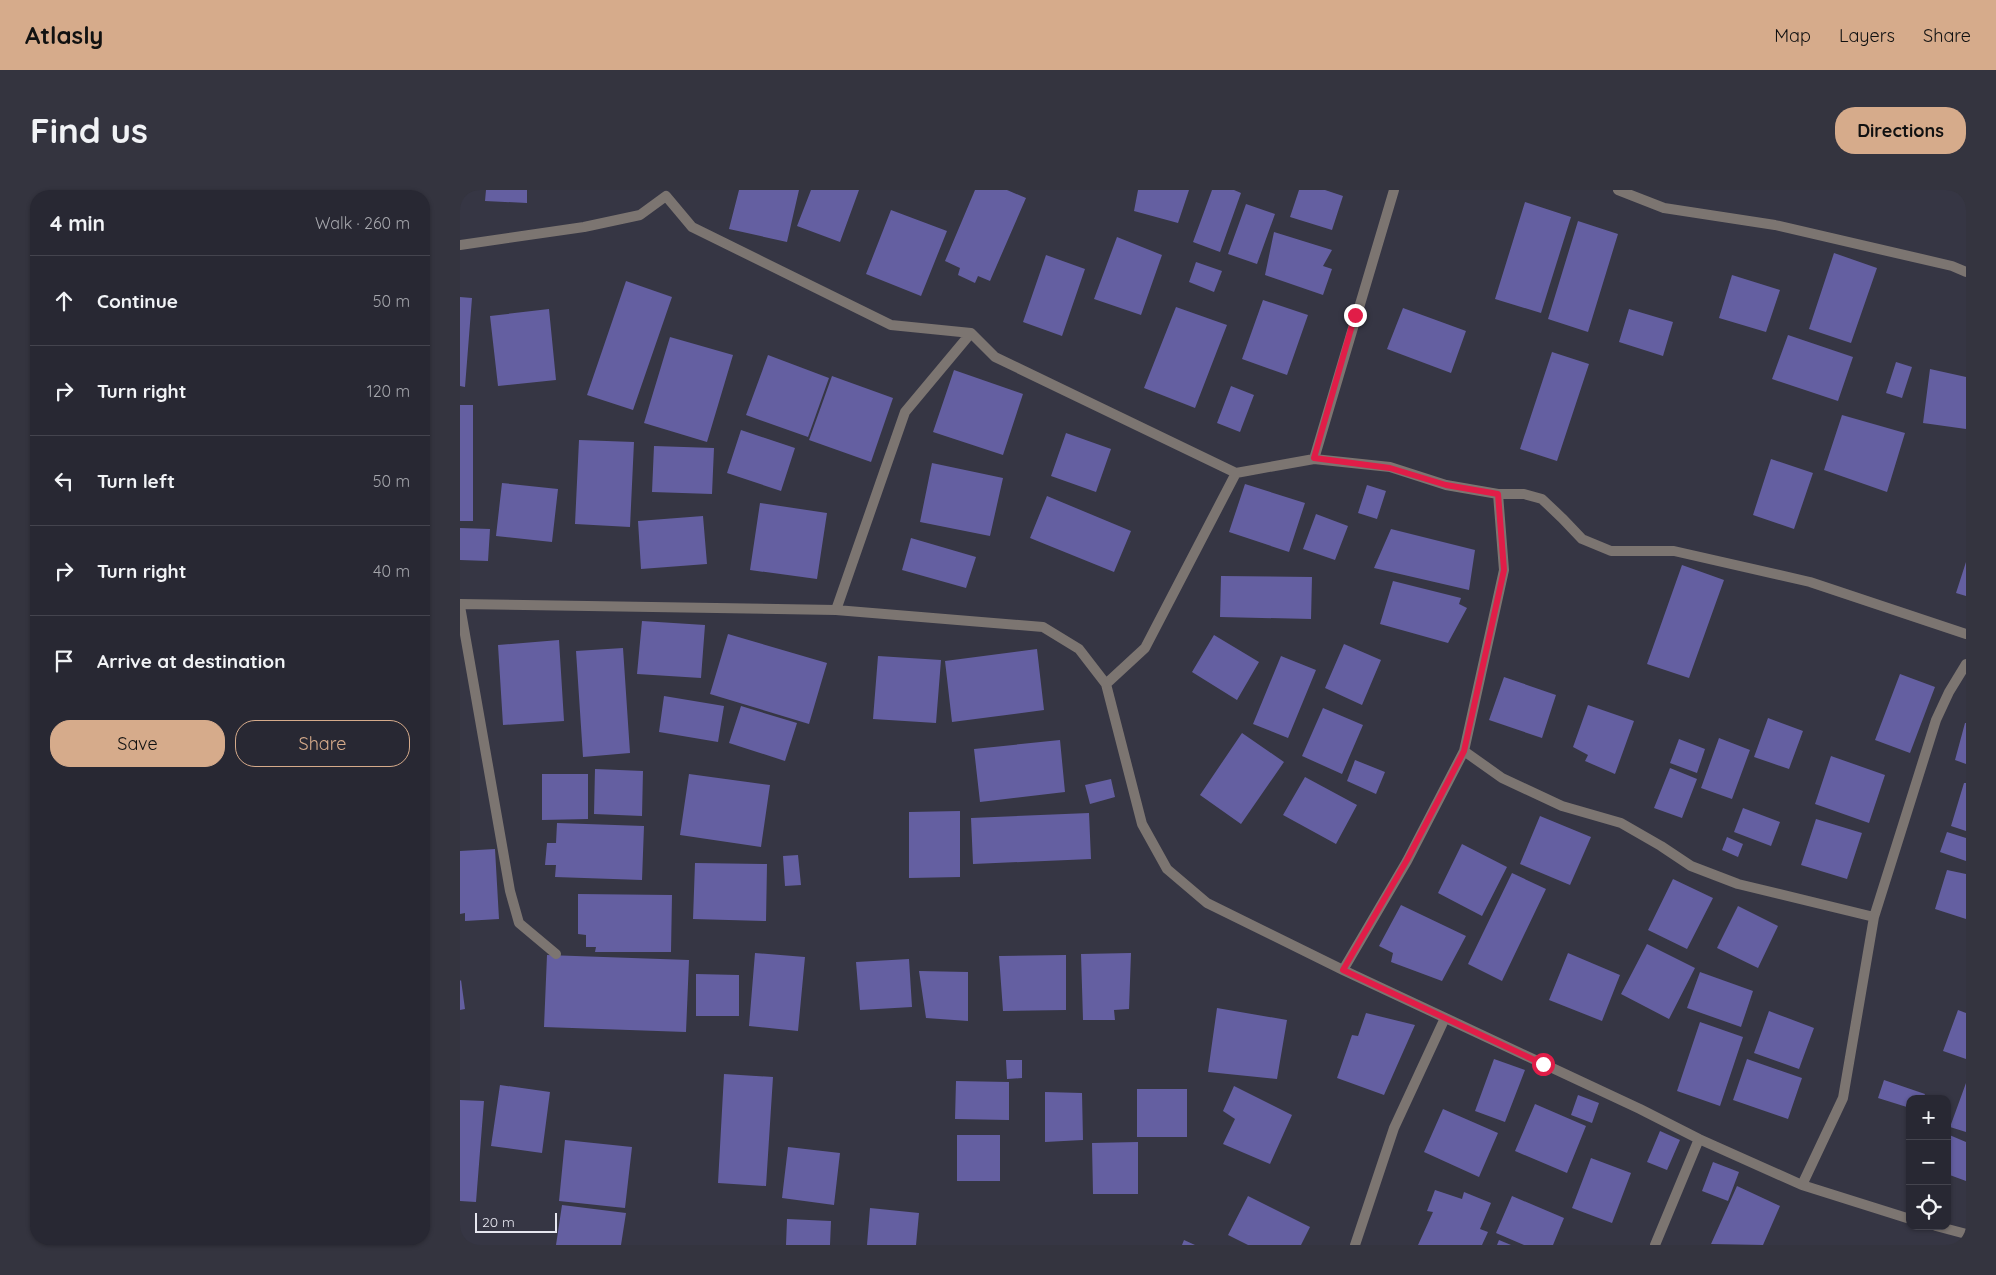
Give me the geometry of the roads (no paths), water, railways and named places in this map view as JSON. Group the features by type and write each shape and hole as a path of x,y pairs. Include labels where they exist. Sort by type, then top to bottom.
{"street":[{"path":"1314,458 1394,190"},
{"path":"1618,190 1664,208 1775,224 1952,266 1966,272"},
{"path":"460,245 584,227 640,215 665,193 692,227 891,325 971,332 995,357 1236,473 1314,458 1390,468 1446,485 1498,494 1524,494 1542,499 1582,539 1610,551 1674,551 1810,582 1966,634"},
{"path":"836,610 905,412 971,332"},
{"path":"1106,684 1145,648 1236,473"},
{"path":"1343,970 1407,860 1464,751 1504,570 1498,494"},
{"path":"556,954 519,923 510,891 460,605 836,610 1043,627 1079,649 1106,684 1142,824 1166,869 1207,903 1343,970 1640,1109 1700,1140 1802,1185 1906,1218"},
{"path":"1802,1185 1843,1098 1874,917 1936,720 1949,692 1966,664"},
{"path":"1464,751 1502,778 1562,806 1621,823 1691,866 1738,884 1874,917"},
{"path":"1355,1245 1394,1128 1445,1018"},
{"path":"1655,1245 1700,1140"},
{"path":"1951,1230 1966,1234"}]}
